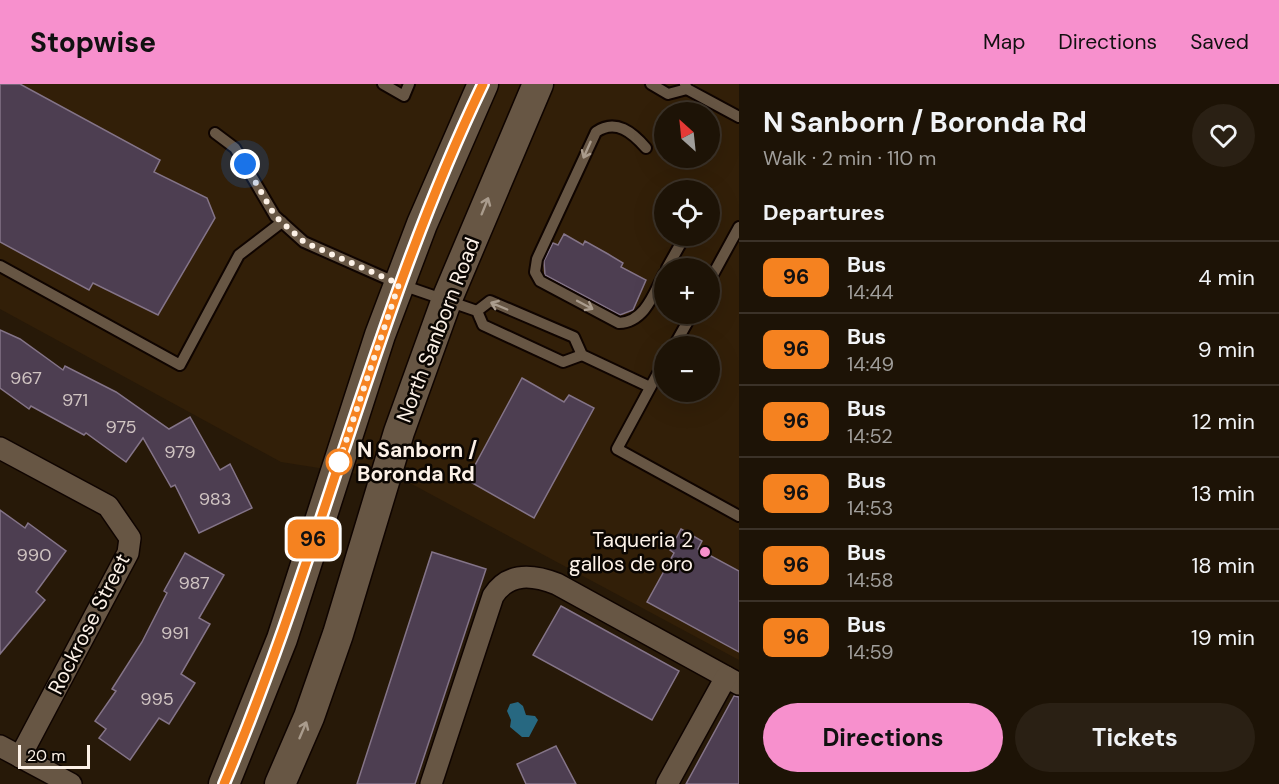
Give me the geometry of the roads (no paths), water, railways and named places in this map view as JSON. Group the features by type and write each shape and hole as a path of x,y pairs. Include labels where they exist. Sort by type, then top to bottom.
{"main road":[{"path":"224,784 282,639 380,335 431,203 483,84"},
{"name":"North Sanborn Road","path":"280,784 309,717 334,644 399,432 447,298 538,84"}],"street":[{"name":"Rockrose Street","path":"0,448 108,506 130,538 128,553 20,757"},
{"path":"431,784 493,596 502,585 516,578 532,576 557,584 733,680 668,784"},
{"path":"0,746 71,784"}],"lane":[{"path":"383,84 404,96 409,84"},
{"path":"651,84 668,94 686,86 739,117"},
{"path":"646,148 636,136 619,127 605,127 596,132 537,259 535,272 540,281 619,323 631,321 643,312 654,292"},
{"path":"215,133 235,148 275,216 304,242 399,284 447,298 477,311 483,325 563,362 582,355"},
{"path":"0,266 180,365 239,255 282,222"},
{"path":"720,262 739,227"},
{"path":"477,311 490,302 574,337 582,355 650,387"},
{"path":"654,380 617,449 739,516"}],"water":[{"path":"518,702 523,706 526,715 535,716 538,720 529,737 522,737 510,727 511,720 507,711 510,704"}],"place":[{"name":"N Sanborn / Boronda Rd","path":"339,462"},
{"name":"Taqueria 2 gallos de oro","path":"705,552"}]}
